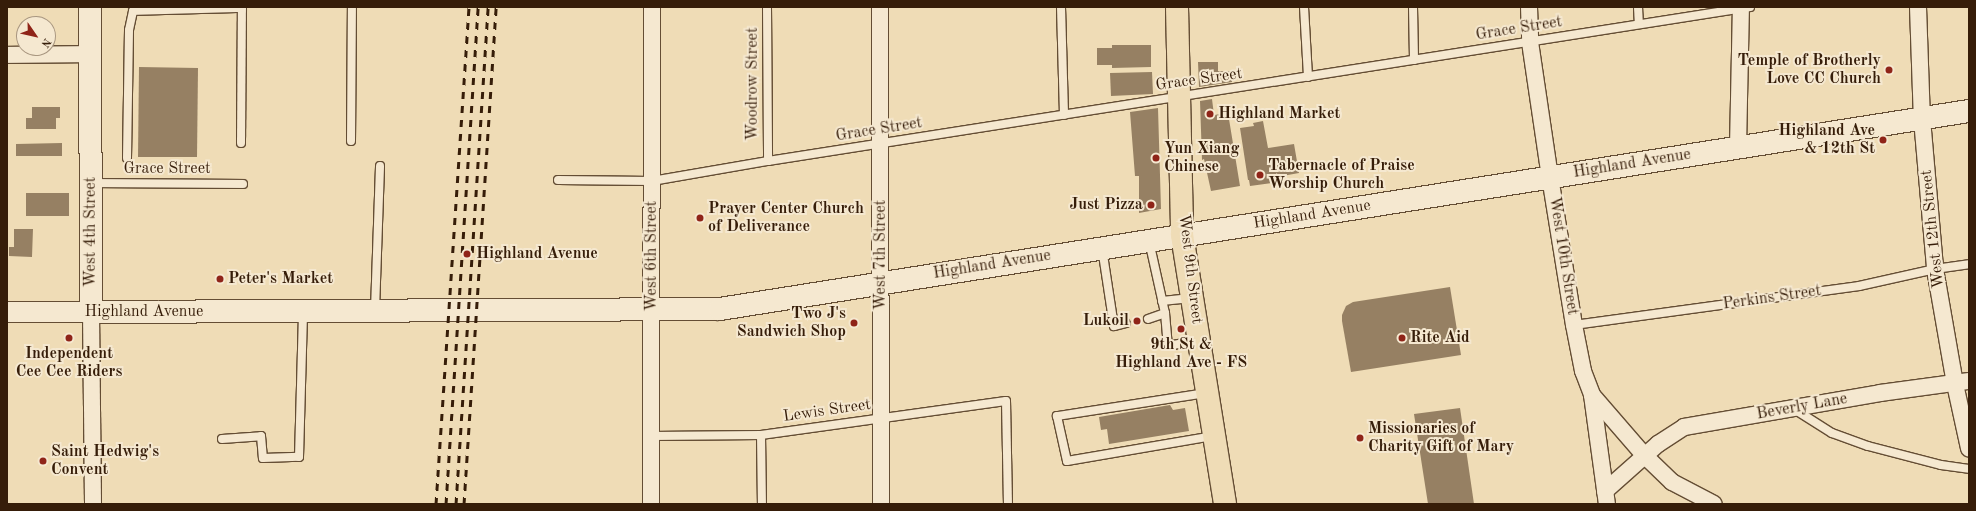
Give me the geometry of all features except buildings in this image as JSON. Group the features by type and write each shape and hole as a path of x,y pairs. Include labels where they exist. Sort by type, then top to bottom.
{"main road":[{"name":"West 4th Street","path":"90,7 91,312"},
{"name":"West 9th Street","path":"1177,7 1182,235 1225,504"},
{"name":"Highland Avenue","path":"91,312 720,309 1969,111"}],"street":[{"name":"West 6th Street","path":"651,504 652,7"},
{"name":"West 7th Street","path":"880,7 881,504"},
{"name":"West 10th Street","path":"1529,7 1530,42 1550,177 1574,325 1583,371 1592,395 1606,498"},
{"path":"1738,147 1744,7"},
{"name":"West 12th Street","path":"1918,7 1922,119 1935,269 1962,382 1969,448"},
{"path":"7,55 90,54"},
{"name":"Highland Avenue","path":"7,312 91,312"},
{"name":"West 4th Street","path":"91,312 93,504"},
{"name":"Beverly Lane","path":"1644,455 1684,427 1880,393 1962,382"},
{"path":"1592,395 1644,455 1672,482 1714,504"},
{"path":"1606,498 1644,455"}],"lane":[{"path":"127,158 129,30 132,11 242,7 241,143"},
{"path":"351,141 352,7"},
{"name":"Woodrow Street","path":"767,7 768,161"},
{"path":"1061,7 1064,115"},
{"path":"1304,7 1308,77"},
{"path":"1413,7 1414,60"},
{"path":"1638,7 1639,24"},
{"name":"Grace Street","path":"558,180 652,181 768,161 1530,42 1744,7"},
{"path":"375,311 380,166"},
{"name":"Grace Street","path":"91,184 243,184"},
{"path":"1149,240 1162,301 1168,346 1199,339"},
{"path":"1102,248 1114,326 1126,323"},
{"name":"Perkins Street","path":"1574,325 1859,286 1935,269 1969,264"},
{"path":"1162,301 1192,298"},
{"path":"222,440 261,436 262,458 299,457 303,311"},
{"path":"1148,318 1164,313"},
{"path":"1207,392 1057,416 1067,461 1214,436"},
{"name":"Lewis Street","path":"651,436 761,435 1006,401 1008,504"},
{"path":"1794,408 1832,433 1868,446 1941,465 1969,469"},
{"path":"761,435 762,504"}],"railway":[{"path":"436,504 469,7"},
{"path":"446,504 478,7"},
{"path":"456,504 488,7"},
{"path":"464,504 496,7"}],"place":[{"name":"Temple of Brotherly Love CC Church","path":"1889,70"},
{"name":"Highland Market","path":"1210,114"},
{"name":"Highland Ave & 12th St","path":"1883,140"},
{"name":"Yun Xiang Chinese","path":"1156,158"},
{"name":"Tabernacle of Praise Worship Church","path":"1260,175"},
{"name":"Just Pizza","path":"1151,205"},
{"name":"Prayer Center Church of Deliverance","path":"700,218"},
{"name":"Highland Avenue","path":"467,254"},
{"name":"Peter's Market","path":"220,279"},
{"name":"Lukoil","path":"1137,321"},
{"name":"Two J's Sandwich Shop","path":"854,323"},
{"name":"9th St & Highland Ave - FS","path":"1181,329"},
{"name":"Independent Cee Cee Riders","path":"69,338"},
{"name":"Rite Aid","path":"1402,338"},
{"name":"Missionaries of Charity Gift of Mary","path":"1360,438"},
{"name":"Saint Hedwig's Convent","path":"43,461"}]}
